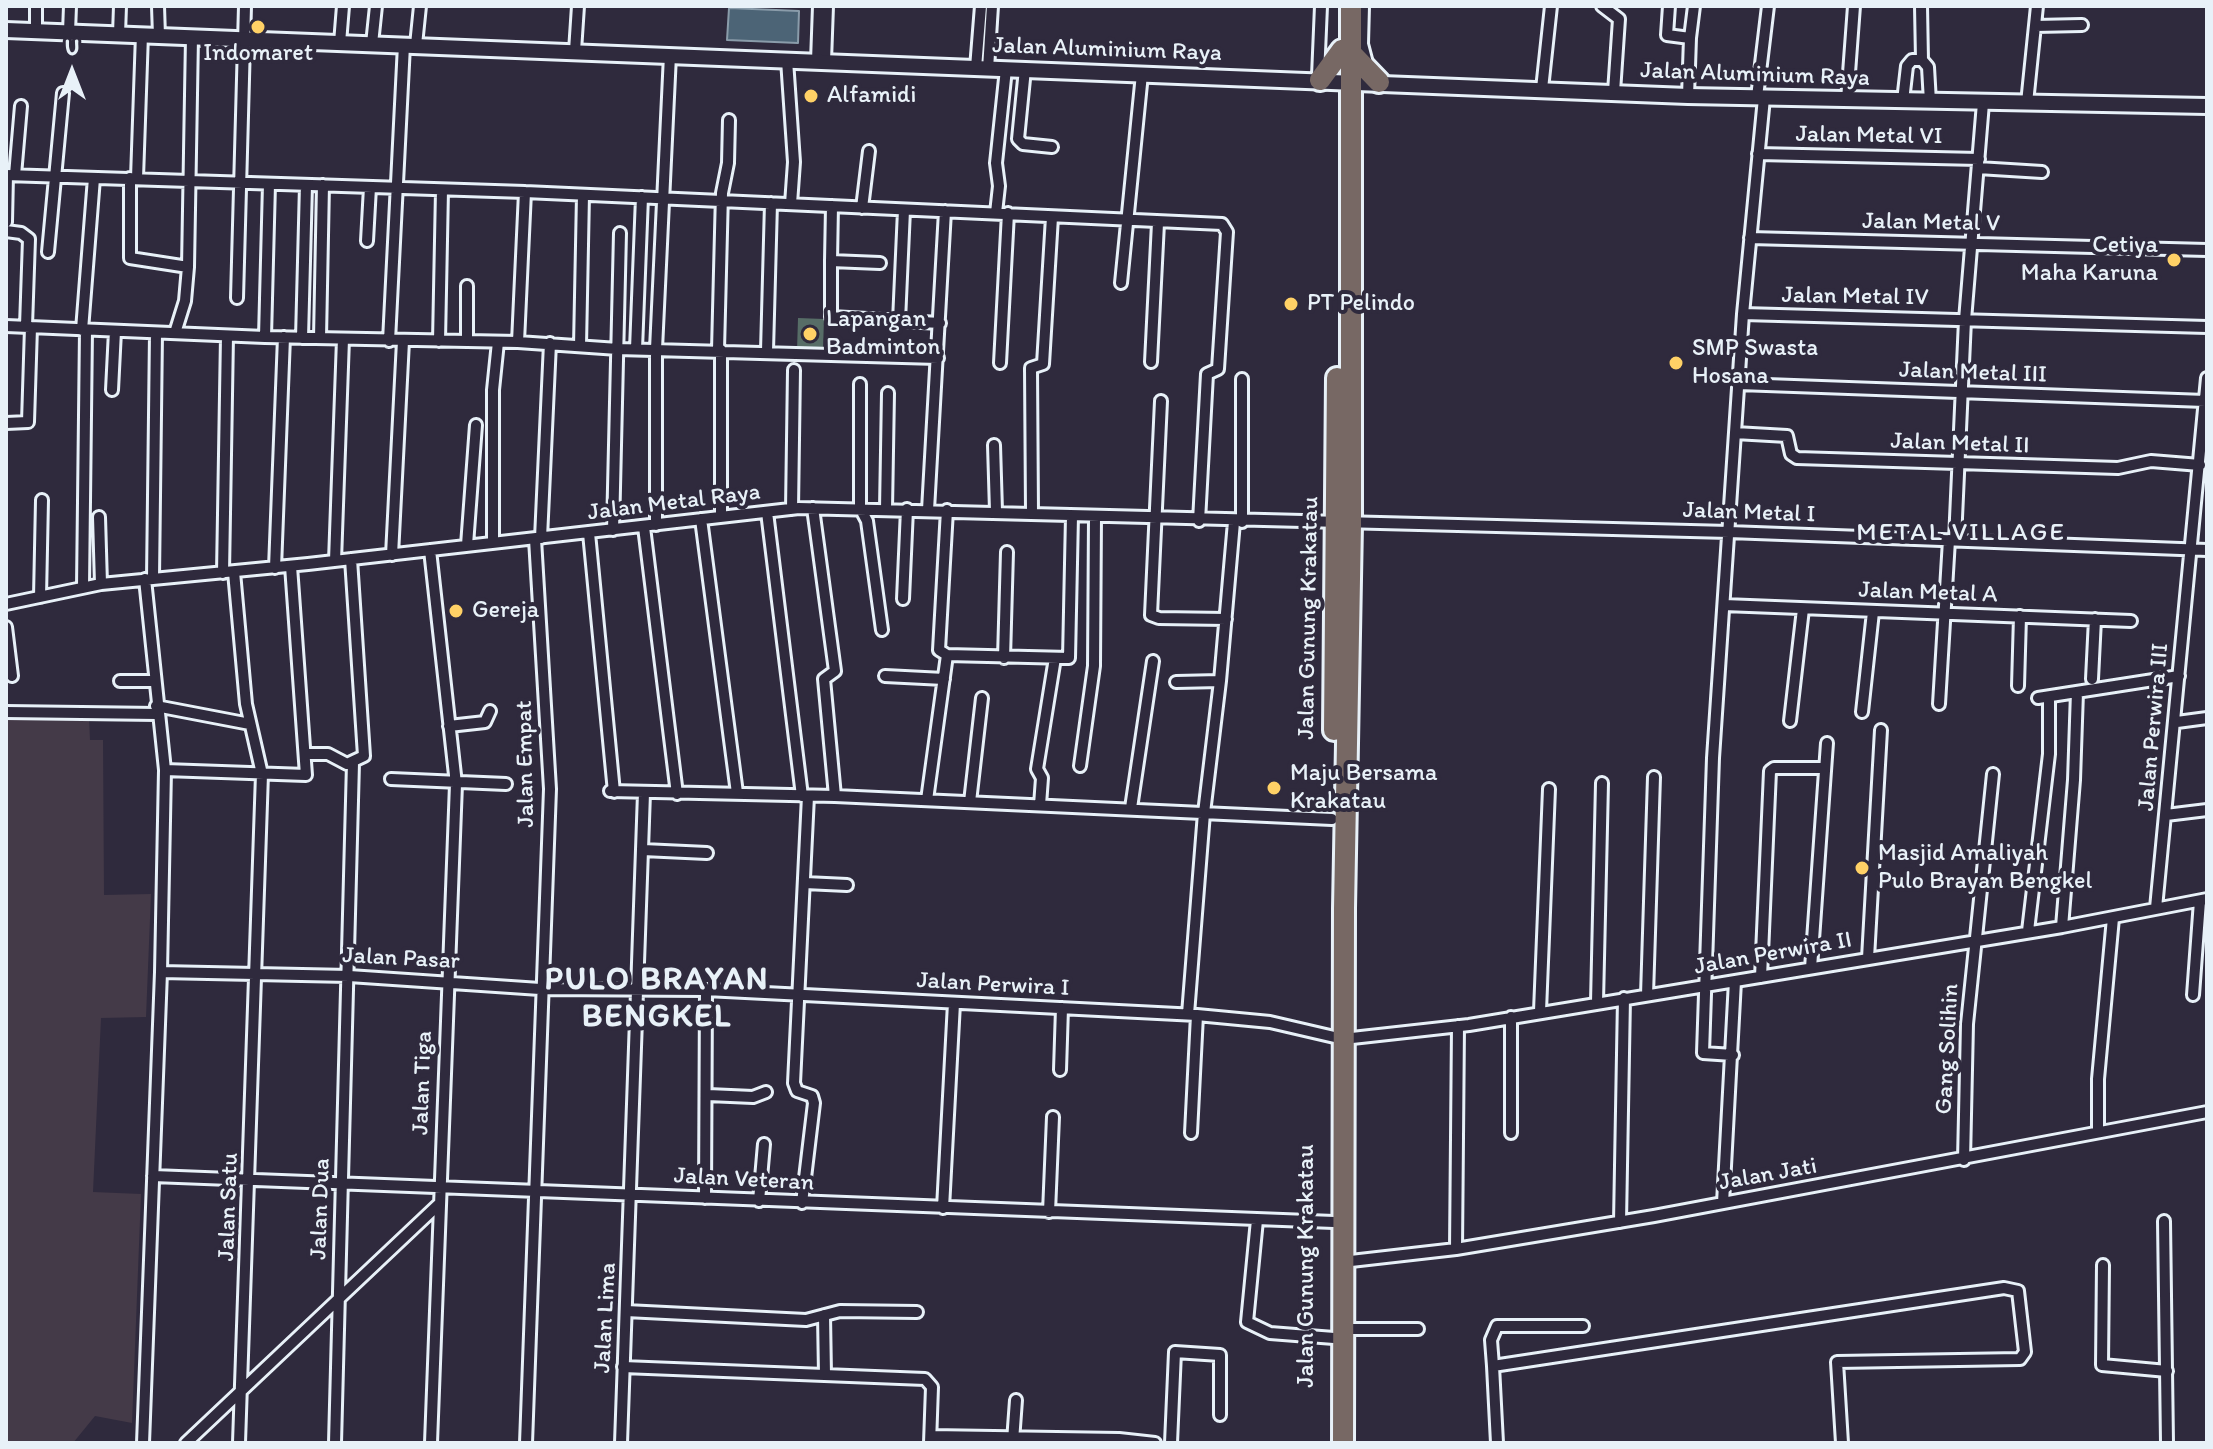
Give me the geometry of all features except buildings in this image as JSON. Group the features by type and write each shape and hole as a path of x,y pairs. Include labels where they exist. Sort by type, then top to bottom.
{"highway":[{"path":"1342,6 1348,52 1386,82"},
{"path":"1319,80 1348,52 1351,6"},
{"name":"Jalan Gunung Krakatau","path":"1340,1262 1334,1222 1348,52"},
{"name":"Jalan Gunung Krakatau","path":"1343,524 1332,819 1343,1443"},
{"name":"Jalan Gunung Krakatau","path":"1333,1443 1340,1334"}],"main road":[{"name":"Jalan Aluminium Raya","path":"6,30 1688,96 2207,106"}],"street":[{"path":"36,6 36,31"},
{"path":"69,32 70,6"},
{"path":"119,34 120,6"},
{"path":"158,6 159,36"},
{"path":"237,298 245,6"},
{"path":"340,43 343,6"},
{"path":"372,44 376,6"},
{"path":"389,341 396,241 395,188 410,45 420,6"},
{"path":"575,51 578,6"},
{"path":"819,6 821,61"},
{"path":"821,61 827,6"},
{"path":"1319,80 1321,6"},
{"path":"1363,6 1365,58 1386,82"},
{"path":"1542,89 1551,6"},
{"path":"1602,6 1619,19 1614,92"},
{"path":"1669,6 1667,35 1690,38"},
{"path":"1688,96 1694,6"},
{"path":"1733,1055 1703,1053 1713,754 1768,6"},
{"path":"1847,100 1854,6"},
{"path":"1921,6 1922,60 1929,71 1930,102"},
{"path":"2027,103 2037,6"},
{"path":"982,68 986,11"},
{"path":"2035,26 2082,25"},
{"path":"142,34 130,258 188,267"},
{"path":"175,333 185,301 188,267 192,37"},
{"path":"670,55 650,526 677,794"},
{"path":"787,60 794,162 791,204"},
{"path":"1903,101 1907,66 1912,60 1922,60"},
{"path":"1000,363 1002,213 996,163 1006,69"},
{"path":"1025,69 1018,139 1023,144 1052,147"},
{"path":"1121,283 1142,74"},
{"path":"48,252 63,93"},
{"path":"1939,704 1958,464 1970,244 1983,103"},
{"path":"6,222 9,175 21,106"},
{"path":"721,517 723,201 729,120"},
{"path":"862,208 869,151"},
{"name":"Jalan Metal VI","path":"1758,154 1978,163 2042,172"},
{"path":"9,175 525,192 1222,224 1227,230 1218,369 1207,374 1199,521"},
{"path":"83,587 84,330 94,178"},
{"path":"265,337 269,184"},
{"path":"302,338 306,185"},
{"path":"320,338 323,185"},
{"path":"367,241 370,187"},
{"path":"439,341 442,190"},
{"path":"518,342 525,192"},
{"path":"580,346 583,195"},
{"path":"636,349 642,197"},
{"path":"767,351 771,203"},
{"path":"832,206 831,317 940,323"},
{"path":"899,321 904,210"},
{"path":"928,510 945,211"},
{"path":"1032,512 1031,368 1042,365 1044,361 1052,217"},
{"path":"1151,362 1158,223"},
{"path":"6,231 21,233 29,239 28,422 6,423"},
{"path":"613,530 620,233"},
{"name":"Jalan Metal V","path":"1750,238 2207,250"},
{"path":"831,261 880,263"},
{"path":"467,286 467,341"},
{"name":"Jalan Metal IV","path":"1743,314 2207,327"},
{"path":"6,326 227,336 518,342 618,349 938,358"},
{"path":"112,390 115,331"},
{"path":"143,1443 161,972 165,770 156,710 149,578 156,333"},
{"name":"Jalan Satu","path":"227,336 228,573 250,724 262,774 239,1443"},
{"path":"275,568 284,337"},
{"path":"335,561 343,339"},
{"path":"392,555 403,341"},
{"path":"493,542 493,390 498,342"},
{"name":"Jalan Empat","path":"526,1443 540,989 550,789 538,539 550,343"},
{"path":"792,509 794,370"},
{"name":"Jalan Perwira III","path":"2156,908 2177,722 2179,671 2193,550 2207,378"},
{"path":"1191,1133 1192,1014 1204,813 1238,522 1242,379"},
{"path":"860,384 860,508 867,521 882,630"},
{"name":"Jalan Metal III","path":"1739,384 2205,401"},
{"path":"886,509 888,393"},
{"path":"1161,401 1151,615 1159,618 1226,619"},
{"path":"467,545 476,425"},
{"name":"Jalan Metal II","path":"1735,433 1787,436 1791,454 1797,458 2118,468 2151,461 2200,465"},
{"path":"994,445 996,511"},
{"path":"475,451 493,451"},
{"path":"40,597 42,500"},
{"path":"813,508 835,671 824,679 835,796"},
{"name":"Jalan Metal Raya","path":"6,604 83,587 149,578 275,568 792,509 996,511 1343,524"},
{"path":"903,599 907,509"},
{"path":"947,510 939,650 947,655 1004,658 1069,658 1072,516"},
{"path":"767,512 805,796 801,995 794,1083 797,1091 814,1099 802,1203"},
{"path":"99,517 101,584"},
{"path":"1080,766 1094,666 1095,517"},
{"path":"701,519 737,793"},
{"name":"Jalan Metal I","path":"1343,524 1729,532 2193,550"},
{"path":"589,533 612,791 835,796 1332,819"},
{"name":"Jalan Tiga","path":"430,550 456,784 431,1443"},
{"path":"2193,550 2207,550"},
{"path":"1004,658 1007,552"},
{"name":"Jalan Dua","path":"335,1443 353,763 364,755 351,559"},
{"path":"165,770 306,775 291,566"},
{"name":"Jalan Metal A","path":"1724,605 2131,621"},
{"path":"1790,721 1803,609"},
{"path":"1862,712 1873,612"},
{"path":"2018,686 2020,616"},
{"path":"2092,679 2095,619"},
{"path":"6,627 12,676"},
{"path":"927,800 947,655"},
{"path":"1040,805 1042,778 1037,769 1055,658"},
{"path":"1131,808 1153,661"},
{"path":"2028,931 2049,754 2043,697 2179,671"},
{"path":"885,676 944,679"},
{"path":"120,681 154,681"},
{"path":"1176,682 1220,681"},
{"path":"2062,927 2075,766 2077,692"},
{"path":"970,802 982,698"},
{"path":"6,712 156,710 250,724"},
{"path":"449,726 485,722 490,711"},
{"path":"2177,722 2207,718"},
{"path":"1868,958 1881,730"},
{"path":"1811,968 1827,743"},
{"path":"306,754 328,754 340,763 353,763"},
{"path":"1761,977 1770,771 1774,768 1825,768"},
{"name":"Gang Solihin","path":"1964,1160 1967,1024 1993,774"},
{"path":"1647,995 1654,777"},
{"path":"391,779 506,784"},
{"path":"1597,1002 1602,783"},
{"path":"1540,1011 1549,789"},
{"name":"Jalan Lima","path":"621,1443 644,793"},
{"path":"2166,815 2207,810"},
{"path":"643,850 707,853"},
{"path":"805,883 847,885"},
{"path":"2193,995 2203,900"},
{"name":"Jalan Perwira II","path":"1337,1039 1458,1026 2062,927 2203,900"},
{"path":"2098,1131 2100,1059 2113,918"},
{"name":"Jalan Pasar","path":"161,972 349,976 540,989 638,989"},
{"path":"1723,1203 1735,981"},
{"name":"Jalan Perwira I","path":"638,989 1192,1014 1270,1022 1337,1039"},
{"path":"705,1198 708,1095 706,990"},
{"path":"1620,1222 1624,998"},
{"path":"943,1208 954,1003"},
{"path":"1060,1070 1062,1008"},
{"path":"1511,1017 1511,1133"},
{"path":"1456,1249 1458,1026"},
{"path":"708,1095 753,1097 766,1092"},
{"name":"Jalan Jati","path":"1340,1262 1456,1249 1620,1222 1964,1160 2098,1131 2207,1112"},
{"path":"1049,1212 1053,1117"},
{"path":"759,1201 764,1144"},
{"name":"Jalan Veteran","path":"153,1176 1334,1222"},
{"path":"186,1443 338,1296 438,1205"},
{"path":"1257,1220 1247,1322 1270,1333 1340,1334 1418,1329"},
{"path":"2164,1221 2167,1443"},
{"path":"2103,1265 2102,1365 2167,1371"},
{"path":"1493,1366 2004,1288 2018,1291 2025,1352 2020,1359 1837,1362 1842,1443"},
{"path":"626,1311 806,1320 840,1311 917,1312"},
{"path":"824,1315 825,1375"},
{"path":"1497,1443 1491,1340 1497,1326 1583,1326"},
{"path":"1171,1443 1175,1352 1220,1355 1220,1415"},
{"path":"623,1367 928,1380 932,1387 930,1439 1155,1443"},
{"path":"1013,1440 1016,1400"}],"shaded area":[{"path":"6,714 89,717 90,740 103,740 104,895 151,894 146,1017 101,1018 93,1192 141,1194 132,1423 95,1416 73,1443 6,1443"}],"green space":[{"name":"Lapangan Badminton","path":"798,318 824,319 823,350 797,350"}],"water":[{"path":"729,8 799,11 798,43 727,40"}],"place":[{"name":"Indomaret","path":"258,27"},
{"name":"Alfamidi","path":"811,96"},
{"name":"Cetiya Maha Karuna","path":"2174,260"},
{"name":"PT Pelindo","path":"1291,304"},
{"name":"Lapangan Badminton","path":"810,334"},
{"name":"SMP Swasta Hosana","path":"1676,363"},
{"name":"Gereja","path":"456,611"},
{"name":"Maju Bersama Krakatau","path":"1274,788"},
{"name":"Masjid Amaliyah Pulo Brayan Bengkel","path":"1862,868"}],"district":[{"name":"METAL VILLAGE","path":"1961,533"},
{"name":"PULO BRAYAN BENGKEL","path":"657,1000"}]}
